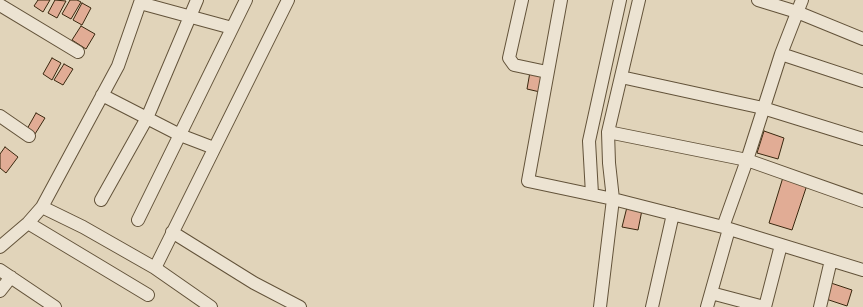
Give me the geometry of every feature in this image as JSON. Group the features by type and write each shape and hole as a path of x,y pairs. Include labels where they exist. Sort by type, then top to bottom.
{"street":[{"path":"3,0 0,5 78,52"},
{"path":"101,200 147,118 197,0"},
{"path":"138,220 246,0"},
{"path":"155,268 288,0"},
{"path":"522,0 509,58 514,65 547,72"},
{"path":"561,0 528,180 613,198 726,228 863,270"},
{"path":"592,194 589,141 620,0"},
{"path":"600,307 613,198 608,132 639,0"},
{"path":"758,0 797,12 863,39"},
{"path":"707,307 726,228 763,108 781,54 802,0"},
{"path":"0,247 28,224 42,207 118,66 140,2 232,28"},
{"path":"781,54 863,81"},
{"path":"621,77 763,108 863,139"},
{"path":"102,95 180,135 214,148"},
{"path":"0,116 29,136"},
{"path":"608,132 747,160 863,201"},
{"path":"42,207 83,227 155,268 212,307"},
{"path":"652,307 673,214"},
{"path":"28,224 148,295"},
{"path":"172,232 254,283 300,307"},
{"path":"711,293 765,307 781,245"},
{"path":"820,307 831,260"},
{"path":"0,270 49,305"},
{"path":"0,291 11,277"}],"building":[{"path":"38,0 50,0 43,12 34,6"},
{"path":"55,0 66,1 57,18 48,13"},
{"path":"70,0 77,0 81,2 71,19 62,14"},
{"path":"82,3 91,8 82,25 73,20"},
{"path":"81,26 95,34 86,49 72,40"},
{"path":"52,58 61,63 52,80 43,74"},
{"path":"64,64 73,69 63,85 54,80"},
{"path":"530,72 543,75 540,92 527,89"},
{"path":"36,113 45,118 35,134 27,129"},
{"path":"764,131 784,138 778,159 757,153"},
{"path":"5,147 18,157 6,173 0,168 0,154"},
{"path":"784,174 808,182 792,230 769,223"},
{"path":"627,207 642,210 638,230 622,227"},
{"path":"831,283 852,290 847,306 826,299"}]}
